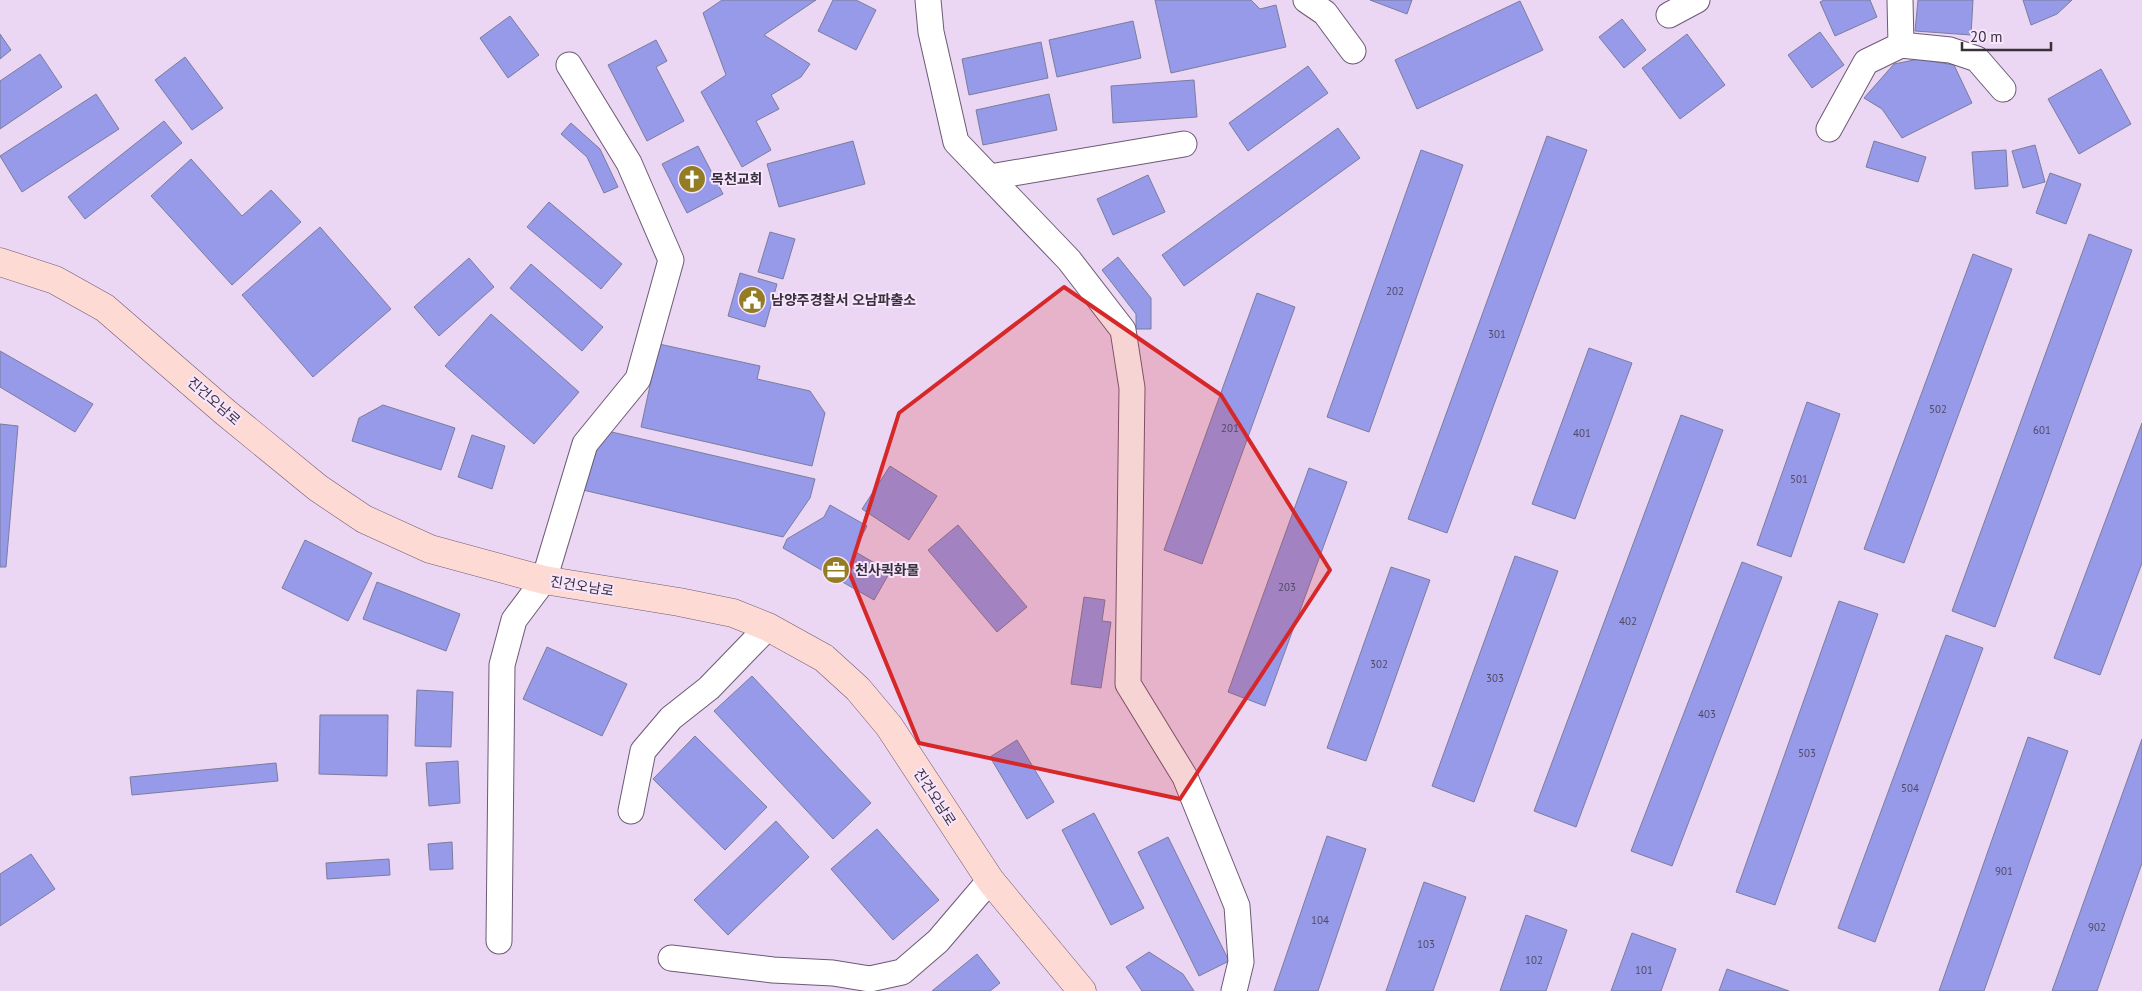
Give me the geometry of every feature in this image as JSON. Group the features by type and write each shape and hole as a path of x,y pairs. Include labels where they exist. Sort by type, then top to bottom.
{"main road":[{"name":"진건오남로","path":"0,262 55,280 105,308 248,431 318,488 364,519 430,549 544,580 733,613 768,627 824,658 858,689 889,726 990,880 1082,991"}],"street":[{"path":"928,0 931,32 956,142 1069,260 1123,330 1132,388 1128,684 1185,776 1237,906 1241,962 1234,991"},
{"path":"1306,0 1325,13 1353,51"},
{"path":"1669,14 1697,0"},
{"path":"1900,0 1901,45"},
{"path":"1830,129 1866,62 1901,45 1950,50 1976,59 2003,88"},
{"path":"499,941 502,665 514,620 544,580 585,444 638,379 671,260 629,163 569,65"},
{"path":"990,177 1184,144"},
{"path":"631,811 643,750 671,718 709,688 768,627"},
{"path":"671,958 773,970 833,972 870,979 902,972 938,941 990,880"}],"highlighted area":[{"path":"1064,287 1221,395 1330,570 1180,799 919,743 849,572 899,413"}],"building":[{"path":"722,0 816,0 764,35 810,64 801,77 771,95 779,109 756,121 771,150 742,167 701,92 726,75 703,13"},
{"path":"833,0 856,0 876,10 856,50 818,31"},
{"path":"1155,0 1251,0 1260,9 1276,5 1286,47 1171,73"},
{"path":"1370,0 1412,0 1407,14"},
{"path":"1824,0 1870,0 1877,17 1835,36 1820,2"},
{"path":"1918,0 1973,0 1971,35 1915,31"},
{"path":"2023,0 2072,0 2057,14 2031,25"},
{"path":"1520,1 1543,50 1417,109 1395,60"},
{"path":"510,16 539,55 508,78 480,38"},
{"path":"1622,19 1646,50 1624,68 1599,37"},
{"path":"1133,21 1141,58 1057,77 1049,40"},
{"path":"1820,32 1844,65 1812,88 1788,55"},
{"path":"0,34 11,50 0,59"},
{"path":"1687,34 1725,85 1680,119 1642,68"},
{"path":"656,40 667,61 656,67 684,121 647,141 608,65"},
{"path":"1041,42 1048,78 969,95 962,59"},
{"path":"40,54 62,87 0,129 0,81"},
{"path":"185,57 223,108 192,130 155,80"},
{"path":"1919,59 1954,65 1972,103 1902,138 1882,109 1864,98 1894,64"},
{"path":"1308,66 1328,93 1248,151 1229,123"},
{"path":"2101,69 2131,124 2079,154 2048,99"},
{"path":"1194,80 1197,117 1113,123 1111,86"},
{"path":"96,94 119,129 22,192 0,156"},
{"path":"1049,94 1057,130 983,145 976,110"},
{"path":"164,121 182,143 85,219 68,197"},
{"path":"571,123 600,149 618,187 604,193 587,157 561,134"},
{"path":"1338,128 1360,158 1184,286 1162,255"},
{"path":"1547,136 1587,150 1447,533 1408,519"},
{"path":"853,141 865,184 779,207 767,164"},
{"path":"1874,141 1926,157 1918,182 1866,167"},
{"path":"2035,145 2045,182 2023,188 2012,151"},
{"name":"목천교회","path":"698,146 723,194 687,213 662,164"},
{"path":"1421,150 1463,165 1369,432 1327,417"},
{"path":"2006,150 2008,186 1975,189 1972,152"},
{"path":"191,159 242,216 271,190 301,222 232,285 151,196"},
{"path":"2050,173 2081,184 2066,224 2036,213"},
{"path":"1148,175 1165,212 1113,235 1097,199"},
{"path":"549,202 622,264 601,289 527,227"},
{"path":"320,227 391,309 313,377 242,295"},
{"path":"770,232 795,239 783,279 758,272"},
{"path":"2089,234 2132,250 1995,627 1952,611"},
{"path":"1973,254 2012,269 1904,563 1864,549"},
{"path":"1118,257 1151,298 1151,329 1136,329 1136,314 1102,270"},
{"path":"469,258 494,287 439,336 414,307"},
{"path":"531,264 603,327 582,351 510,288"},
{"name":"남양주경찰서 오남파출소","path":"740,273 777,284 765,327 728,316"},
{"path":"1257,293 1295,307 1202,564 1164,550"},
{"path":"491,314 579,392 534,444 445,366"},
{"path":"659,344 760,366 757,379 810,391 825,413 812,466 641,427"},
{"path":"1589,348 1632,363 1575,519 1532,504"},
{"path":"0,351 93,404 75,432 0,387"},
{"path":"1807,402 1840,414 1791,557 1757,545"},
{"path":"383,405 455,428 441,470 352,441 359,418"},
{"path":"1681,415 1723,430 1576,827 1534,811"},
{"path":"2142,423 2142,563 2100,675 2054,658"},
{"path":"0,424 18,426 6,567 0,567"},
{"path":"603,430 815,479 810,498 783,537 583,490"},
{"path":"472,435 505,446 492,489 458,477"},
{"path":"890,466 937,496 909,540 862,509"},
{"path":"1309,468 1347,482 1265,706 1228,692"},
{"path":"830,505 867,526 854,551 890,572 874,600 783,548 787,539 824,517"},
{"path":"958,525 1027,607 997,632 928,550"},
{"path":"305,540 372,573 348,621 282,588"},
{"path":"1515,556 1558,571 1474,802 1432,786"},
{"path":"1742,562 1782,577 1672,866 1631,851"},
{"path":"1391,567 1430,580 1366,761 1327,748"},
{"path":"377,582 460,614 446,651 363,619"},
{"path":"1084,597 1105,600 1102,621 1111,622 1101,688 1071,684"},
{"path":"1839,601 1878,614 1775,905 1736,892"},
{"path":"1946,635 1983,648 1875,942 1838,928"},
{"path":"547,647 627,684 602,736 523,699"},
{"path":"752,676 871,803 833,839 714,711"},
{"path":"417,690 453,692 451,747 415,746"},
{"path":"320,715 388,715 387,776 319,774"},
{"path":"695,736 767,807 725,850 653,779"},
{"path":"2028,737 2068,751 1984,991 1939,991"},
{"path":"2142,739 2142,863 2097,991 2052,991"},
{"path":"1017,740 1054,802 1027,819 990,757"},
{"path":"458,761 460,803 429,806 426,763"},
{"path":"276,763 278,781 132,795 130,777"},
{"path":"1094,813 1144,908 1111,925 1062,830"},
{"path":"776,821 809,857 728,935 694,900"},
{"path":"877,829 939,900 893,940 831,869"},
{"path":"1327,836 1366,849 1318,991 1274,991"},
{"path":"1168,837 1229,961 1199,976 1138,852"},
{"path":"452,842 453,869 430,870 428,844"},
{"path":"31,854 55,889 0,926 0,874"},
{"path":"389,859 390,875 327,879 326,863"},
{"path":"1424,882 1466,897 1433,991 1386,991"},
{"path":"1526,915 1567,930 1546,991 1500,991"},
{"path":"1632,933 1676,949 1661,991 1611,991"},
{"path":"1149,952 1183,974 1194,991 1142,991 1126,967"},
{"path":"977,954 1000,983 990,991 932,991"},
{"path":"1727,969 1789,991 1719,991"}],"place":[{"name":"목천교회","path":"692,179"},
{"name":"남양주경찰서 오남파출소","path":"752,300"},
{"name":"천사퀵화물","path":"836,570"}]}
